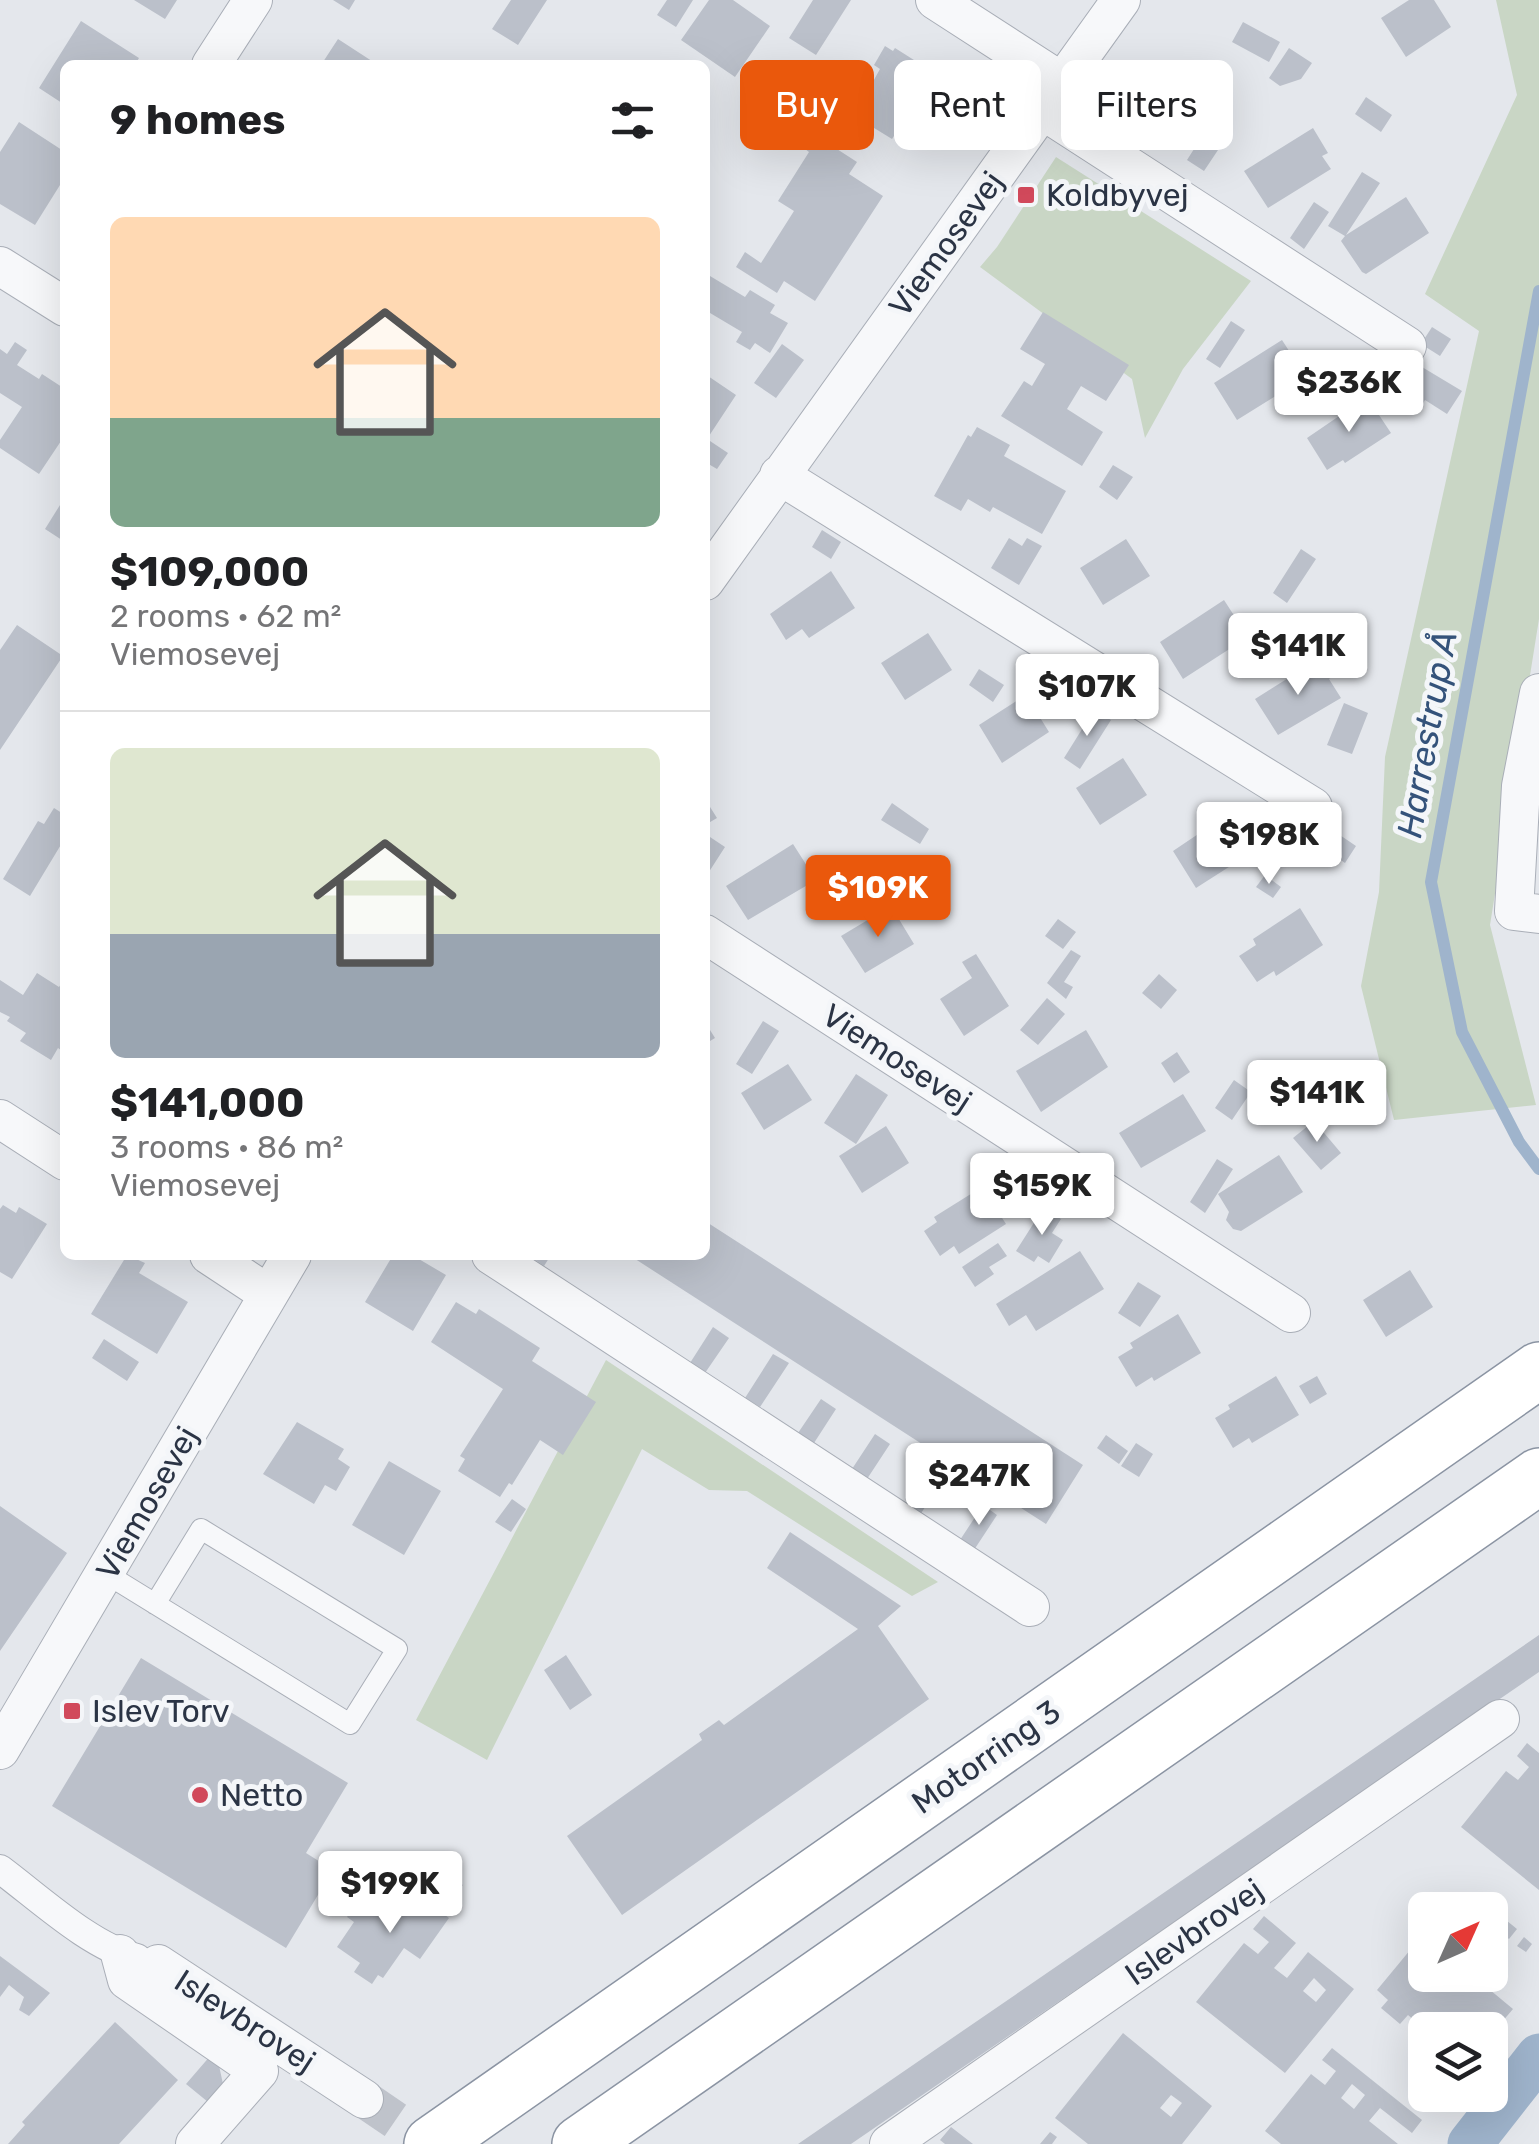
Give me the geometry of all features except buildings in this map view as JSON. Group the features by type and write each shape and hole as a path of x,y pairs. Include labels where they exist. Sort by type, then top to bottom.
{"highway":[{"name":"Motorring 3","path":"432,2144 1539,1370"},
{"path":"580,2144 1539,1476"}],"street":[{"path":"215,60 253,0"},
{"path":"935,0 1052,96 1407,346"},
{"name":"Viemosevej","path":"710,574 1121,0"},
{"path":"0,266 60,299"},
{"path":"779,475 1313,806"},
{"path":"1539,693 1521,786 1514,912 1539,914"},
{"name":"Viemosevej","path":"710,937 1291,1313"},
{"path":"0,1118 60,1158"},
{"path":"217,1260 268,1294"},
{"name":"Viemosevej","path":"0,1750 289,1260"},
{"path":"499,1260 1030,1607"},
{"name":"Islevbrovej","path":"889,2144 1500,1719"},
{"name":"Islevbrovej","path":"0,1869 120,1954 158,1964 364,2099"},
{"name":"Islevbrovej","path":"120,1954 127,1980 258,2071 195,2144"}],"lane":[{"path":"106,1573 155,1604 350,1724 397,1649 201,1529 155,1604"}],"green space":[{"path":"1496,0 1539,0 1539,619 1490,925 1536,1105 1394,1120 1361,986 1379,892 1385,757 1479,331 1425,294 1517,95"},
{"path":"1056,157 1251,281 1183,369 1145,438 1132,379 980,267"},
{"path":"606,1360 938,1582 912,1596 747,1491 709,1490 642,1449 487,1760 416,1720"}],"waterway":[{"name":"Harrestrup Å","path":"1539,291 1431,882 1462,1032 1519,1142 1539,1169"},
{"path":"1470,2144 1539,2056"}],"tunnel":[{"path":"364,2099 430,2144"}],"place":[{"name":"Koldbyvej","path":"1026,195"},
{"name":"Islev Torv","path":"72,1711"},
{"name":"Netto","path":"200,1795"}]}
